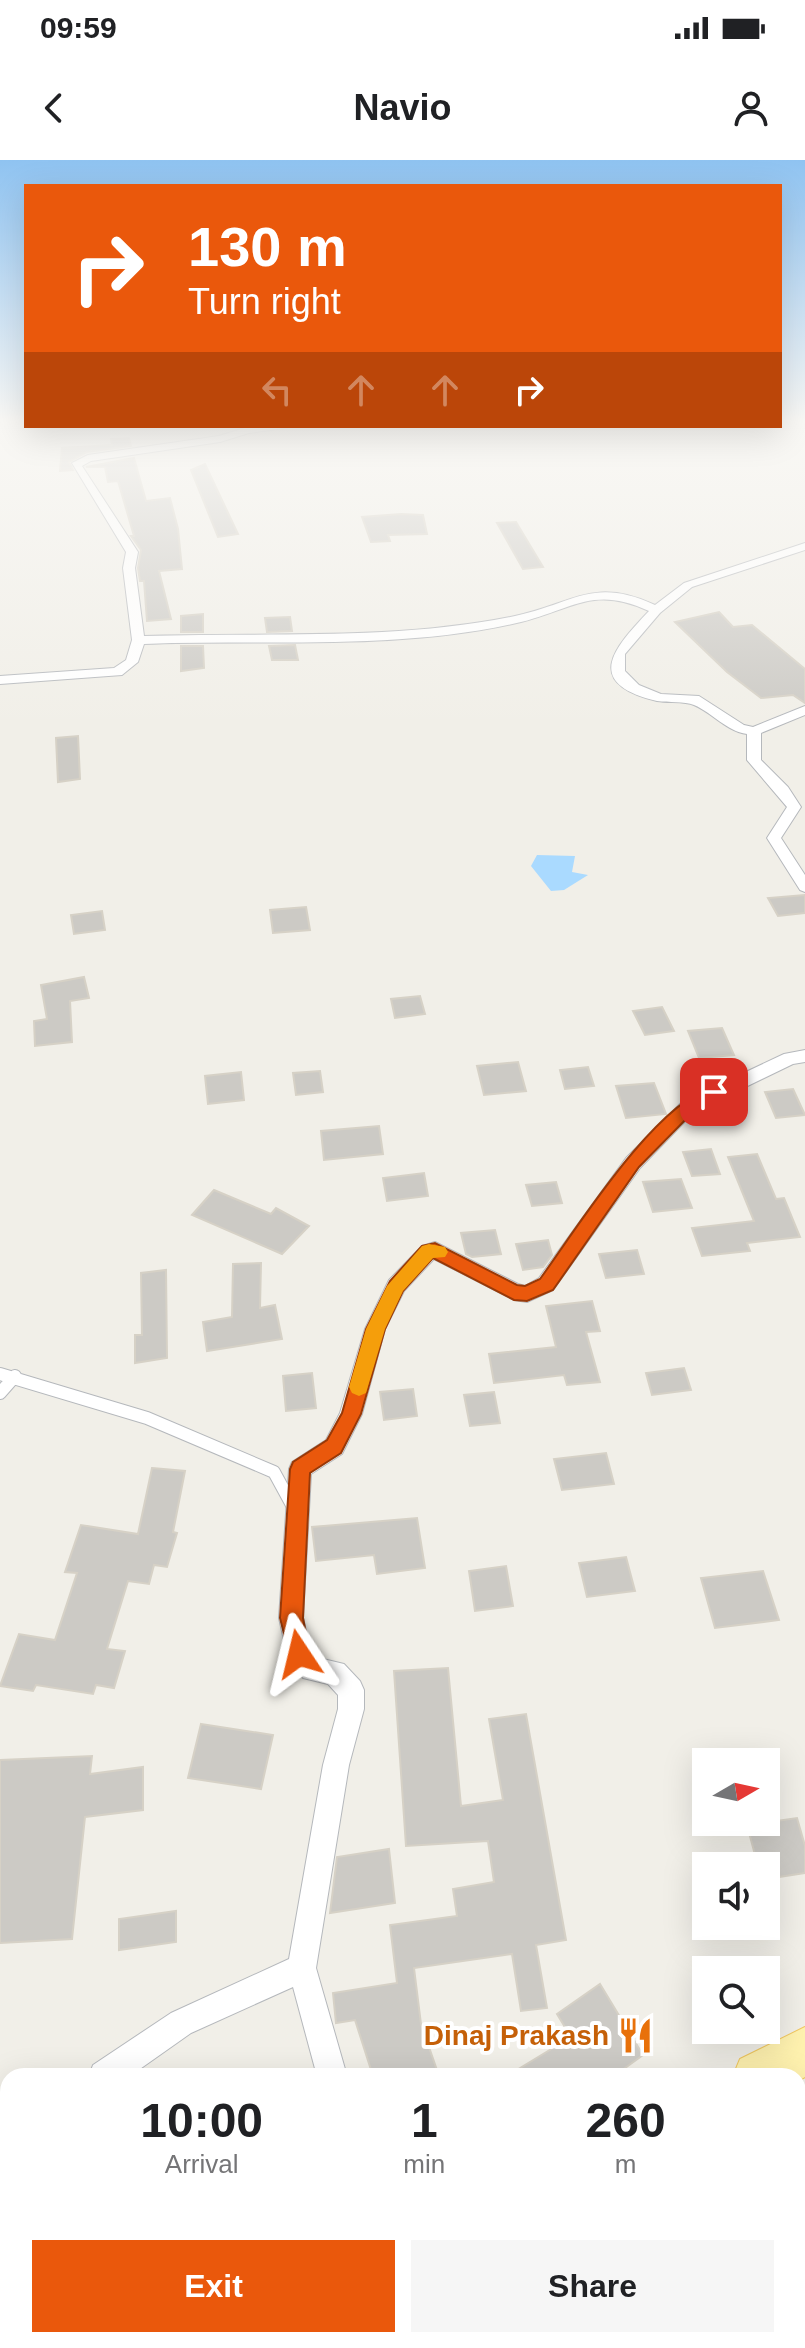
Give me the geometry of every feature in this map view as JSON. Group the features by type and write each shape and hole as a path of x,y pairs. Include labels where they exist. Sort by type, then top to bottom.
{"main road":[{"path":"772,2068 805,2051"}],"street":[{"path":"0,680 117,672 130,666 137,655 138,640 129,568 132,552 113,522"},
{"path":"805,546 688,585 656,610 623,647 617,660 620,671 631,685 665,701 694,699 740,729 754,731 805,710"},
{"path":"138,640 418,633 522,617 592,594 610,593 636,599 656,610"},
{"path":"636,599 646,623"},
{"path":"754,731 754,760 783,790 794,807 793,813 776,829 774,838 805,887"},
{"path":"330,2068 302,1968 336,1765 351,1709 351,1690 335,1673 312,1669 299,1654 291,1618 300,1469 334,1447 351,1414 375,1329 396,1286 429,1251 435,1250 514,1292 527,1294 546,1284 633,1163 688,1107 790,1058 805,1056"},
{"path":"116,2068 181,2023 302,1968"}],"lane":[{"path":"0,1374 147,1418 274,1472 297,1514"},
{"path":"0,1393 15,1376"}],"water":[{"path":"537,855 575,856 572,872 588,875 564,890 551,891 531,866"}],"building":[{"path":"130,522 176,522 182,569 159,571 171,619 147,621 144,581 140,581 138,568 141,550 131,536 134,536"},
{"path":"212,522 232,522 238,534 218,537"},
{"path":"364,522 424,522 427,534 388,535 390,541 371,542"},
{"path":"516,522 543,567 523,569 497,523"},
{"path":"719,612 733,627 752,625 805,669 805,703 793,695 761,698 727,672 675,622"},
{"path":"203,614 203,632 181,632 181,616"},
{"path":"290,617 292,631 267,632 265,618"},
{"path":"295,645 298,660 272,660 269,646"},
{"path":"181,646 203,646 204,668 181,671"},
{"path":"78,736 80,779 58,782 56,738"},
{"path":"805,895 805,913 778,916 768,898"},
{"path":"306,907 310,930 273,933 270,910"},
{"path":"102,911 105,930 74,934 71,915"},
{"path":"84,977 89,998 70,1001 72,1042 35,1046 34,1021 47,1019 41,985"},
{"path":"420,996 425,1014 395,1018 391,999"},
{"path":"662,1007 674,1031 645,1035 633,1011"},
{"path":"722,1028 734,1055 699,1058 688,1031"},
{"path":"518,1062 526,1091 484,1095 477,1066"},
{"path":"588,1067 594,1086 565,1089 560,1070"},
{"path":"320,1071 323,1092 296,1095 293,1073"},
{"path":"241,1072 244,1100 208,1104 205,1076"},
{"path":"654,1083 666,1114 626,1118 616,1086"},
{"path":"793,1089 805,1115 776,1118 765,1092"},
{"path":"379,1126 383,1154 324,1160 321,1131"},
{"path":"711,1149 720,1174 692,1176 683,1152"},
{"path":"757,1154 776,1199 784,1198 800,1237 747,1243 750,1251 702,1256 692,1228 754,1221 728,1157"},
{"path":"424,1173 428,1196 387,1201 383,1178"},
{"path":"681,1179 692,1208 653,1212 643,1182"},
{"path":"556,1182 562,1203 532,1206 526,1185"},
{"path":"214,1190 271,1214 276,1208 309,1226 282,1254 192,1215"},
{"path":"495,1230 501,1254 472,1257 466,1254 461,1233"},
{"path":"548,1240 552,1255 543,1267 523,1270 516,1244"},
{"path":"637,1250 644,1274 606,1278 599,1254"},
{"path":"261,1263 260,1308 275,1305 282,1339 207,1351 203,1322 232,1317 233,1264"},
{"path":"166,1270 167,1358 135,1363 135,1335 142,1335 141,1273"},
{"path":"592,1301 600,1331 586,1332 600,1382 567,1385 564,1375 494,1383 489,1354 556,1347 546,1306"},
{"path":"684,1368 691,1390 652,1395 646,1373"},
{"path":"312,1373 316,1408 286,1411 283,1376"},
{"path":"413,1389 417,1416 384,1420 380,1392"},
{"path":"494,1392 500,1423 470,1426 464,1395"},
{"path":"606,1453 614,1484 562,1490 554,1459"},
{"path":"152,1468 185,1471 173,1532 177,1533 167,1567 154,1565 149,1584 128,1581 107,1649 125,1651 114,1688 96,1685 93,1694 36,1685 33,1691 0,1686 19,1634 55,1640 77,1573 65,1572 81,1525 138,1534"},
{"path":"417,1518 425,1568 377,1574 374,1555 316,1561 312,1527"},
{"path":"626,1557 635,1591 587,1597 579,1563"},
{"path":"506,1566 513,1606 475,1611 469,1571"},
{"path":"763,1571 779,1620 715,1628 701,1578"},
{"path":"448,1668 461,1806 503,1800 489,1719 526,1714 566,1940 536,1945 547,2008 521,2011 512,1954 414,1968 421,2024 436,2068 370,2068 355,2020 336,2023 333,1993 397,1983 390,1925 457,1916 453,1889 494,1882 488,1841 406,1846 394,1671"},
{"path":"201,1724 273,1735 261,1789 188,1778"},
{"path":"92,1756 90,1774 143,1767 143,1810 85,1817 72,1939 0,1943 0,1760"},
{"path":"797,1818 805,1846 805,1873 780,1877 780,1852 754,1852 750,1836 780,1836 780,1820"},
{"path":"389,1849 395,1903 330,1913 337,1857"},
{"path":"176,1911 176,1942 119,1950 119,1919"},
{"path":"600,1984 643,2055 625,2068 520,2068 571,2037 557,2014"}],"slow traffic":[{"path":"359,1387 375,1329 396,1286 429,1251 439,1252"}],"place":[{"name":"Dinaj Prakash","path":"635,2035"}],"route":[{"path":"299,1654 291,1618 300,1469 334,1447 351,1414 375,1329 396,1286 429,1251 435,1250 514,1292 527,1294 546,1284 633,1163 688,1107 714,1092"}]}
